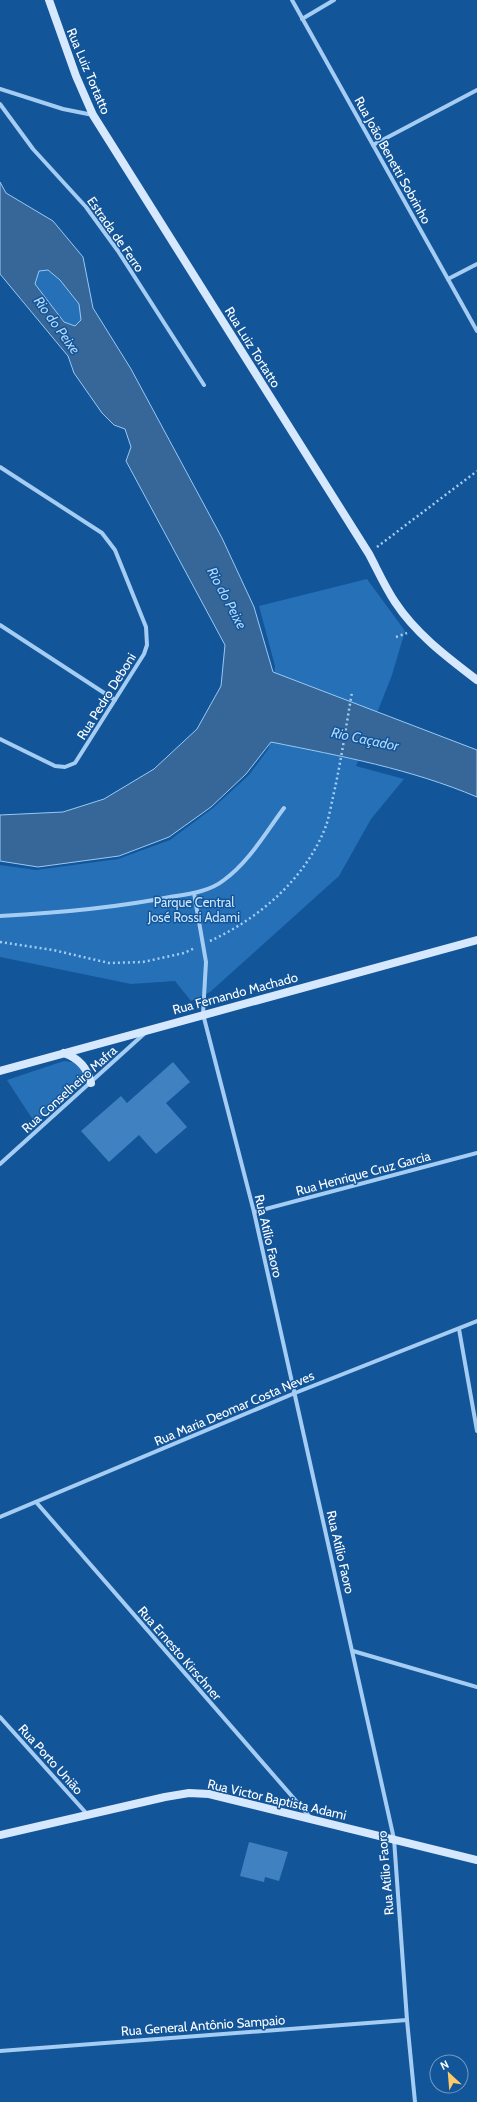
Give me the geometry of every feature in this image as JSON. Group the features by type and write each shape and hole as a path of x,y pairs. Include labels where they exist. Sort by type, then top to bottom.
{"main road":[{"name":"Rua Luiz Tortatto","path":"48,0 76,76 93,115 369,554 394,602 416,629 445,655 477,680"},
{"name":"Rua Fernando Machado","path":"0,1071 151,1028 477,940"},
{"path":"64,1053 74,1057 82,1064 88,1073 91,1083"},
{"name":"Rua Victor Baptista Adami","path":"0,1836 87,1814 189,1793 224,1797 477,1860"}],"street":[{"name":"Rua João Benetti Sobrinho","path":"292,0 477,331"},
{"path":"302,19 334,0"},
{"path":"0,89 64,109 93,115"},
{"path":"373,145 477,90"},
{"name":"Estrada de Ferro","path":"0,104 33,149 86,207 118,251 204,385"},
{"path":"448,279 477,264"},
{"name":"Rua Pedro Deboni","path":"0,467 102,533 115,550 146,627 147,644 144,654 75,763 65,767 55,766 0,739"},
{"path":"0,625 115,700"},
{"path":"0,916 64,912 115,906 194,893 212,887 237,870 284,808"},
{"name":"Rua Atílio Faoro","path":"194,893 206,962 203,1014 254,1212 394,1839 407,2020 415,2102"},
{"name":"Rua Conselheiro Mafra","path":"0,1164 151,1028"},
{"name":"Rua Henrique Cruz Garcia","path":"254,1212 477,1153"},
{"name":"Rua Maria Deomar Costa Neves","path":"0,1517 295,1393 477,1321"},
{"path":"459,1329 477,1431"},
{"name":"Rua Ernesto Kirschner","path":"36,1502 310,1818"},
{"path":"353,1651 477,1688"},
{"name":"Rua Porto União","path":"0,1716 87,1814"},
{"name":"Rua General Antônio Sampaio","path":"0,2051 407,2020"}],"path":[{"path":"369,554 477,471"},
{"path":"340,767 352,692"}],"green space":[{"path":"48,270 60,280 79,304 81,320 75,326 64,322 35,284 39,271"},
{"name":"Parque Central José Rossi Adami","path":"367,579 405,631 392,675 356,766 404,779 371,819 339,876 210,992 191,1001 175,981 131,984 0,957 0,865 36,870 118,859 170,840 213,808 249,775 269,748 275,666 259,606"},
{"path":"64,1061 78,1063 85,1075 80,1085 35,1123 7,1080"}],"water":[{"path":"0,182 6,193 53,221 83,257 93,308 131,369 222,538 254,607 273,672 477,750 477,797 452,787 376,764 271,742 246,774 211,807 169,837 119,856 38,867 0,861 0,815 63,812 104,799 154,769 197,729 221,686 225,645 126,461 131,447 125,429 114,425 102,413 74,373 68,356 0,274","holes":["48,270 60,280 79,304 81,320 75,326 64,322 35,284 39,271"]}],"building":[{"path":"173,1062 190,1082 166,1103 187,1127 156,1154 139,1135 109,1162 81,1131 121,1096 127,1103"},
{"path":"249,1842 288,1852 279,1881 265,1877 264,1882 240,1876"}],"water label":[{"name":"Rio do Peixe","path":"57,325"},
{"name":"Rio do Peixe","path":"227,598"},
{"name":"Rio Caçador","path":"365,739"}]}
